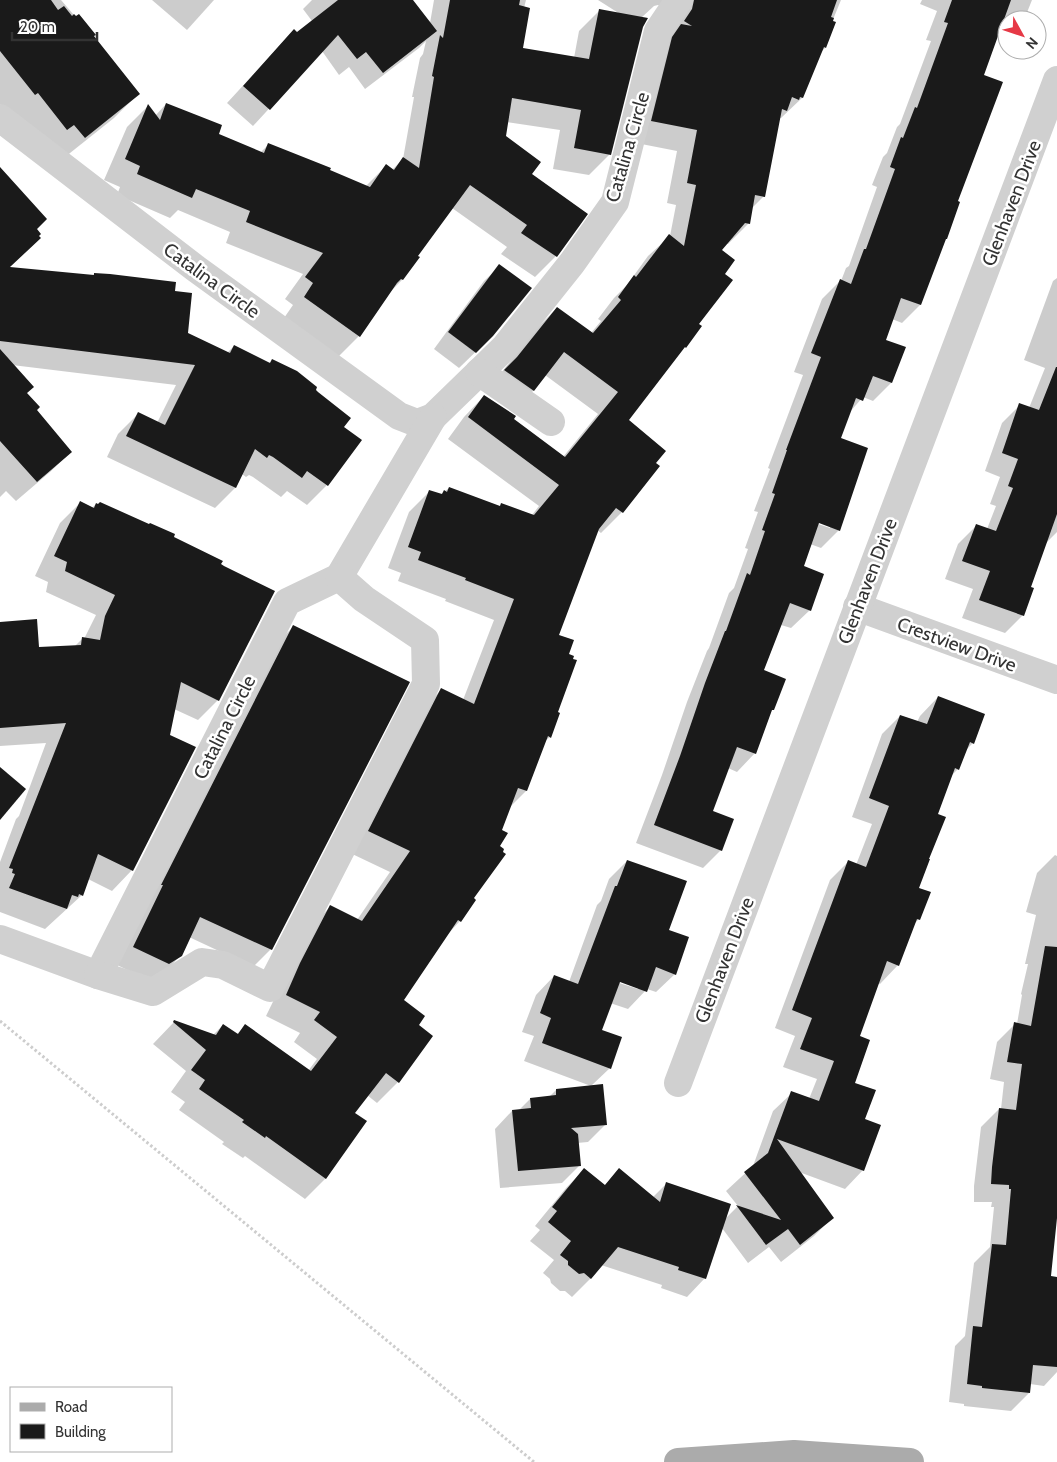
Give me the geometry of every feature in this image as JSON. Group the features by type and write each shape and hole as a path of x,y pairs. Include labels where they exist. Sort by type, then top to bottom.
{"main road":[{"path":"678,1462 794,1454 910,1462"}],"street":[{"name":"Catalina Circle","path":"98,975 287,602 339,577 433,417 505,348 572,263 615,202 658,31 679,0"},
{"name":"Glenhaven Drive","path":"678,1083 1057,80"},
{"name":"Catalina Circle","path":"0,118 195,268 399,416 417,423 433,417"},
{"path":"479,372 551,422"},
{"path":"0,939 98,975 153,992 202,962 223,965 270,988 426,684 424,640 364,599 339,577"},
{"name":"Crestview Drive","path":"857,607 1057,680"}],"path":[{"path":"0,1021 534,1462"}],"building":[{"path":"0,0 51,0 58,10 64,6 72,16 79,14 140,94 85,138 74,125 67,130 38,93 35,95 0,51"},
{"path":"338,0 413,0 437,31 383,73 366,52 357,59 338,35 270,110 243,86 294,29 297,32"},
{"path":"450,0 520,0 519,5 530,8 523,48 589,59 599,9 648,18 643,27 611,155 574,148 581,110 512,98 506,136 541,162 532,174 588,214 557,257 521,233 527,225 470,185 418,256 420,257 403,280 401,279 397,283 360,337 304,297 313,283 305,277 323,253 246,222 250,211 196,189 192,198 137,174 140,166 125,159 148,104 160,120 166,103 222,125 219,134 264,153 268,143 331,168 330,170 370,187 386,164 394,170 403,157 419,168 434,77 432,76 440,35 443,38"},
{"path":"694,0 837,0 831,17 836,22 803,98 800,97 799,100 792,97 787,111 782,109 765,197 755,195 750,224 745,223 722,250 735,260 725,274 733,280 699,324 702,326 686,348 629,420 666,451 656,463 660,466 623,513 616,508 599,529 559,635 574,640 569,654 574,656 573,659 577,660 558,712 560,713 551,738 548,736 527,791 518,788 502,830 508,833 500,846 506,854 474,898 476,900 461,922 458,920 404,1000 425,1016 419,1025 433,1036 399,1083 386,1073 355,1113 367,1121 326,1179 266,1136 265,1138 242,1122 244,1120 199,1089 205,1080 191,1070 206,1050 173,1022 174,1020 216,1035 223,1024 238,1034 245,1024 311,1071 337,1037 314,1020 320,1012 286,995 330,905 362,921 410,851 368,831 441,688 474,704 514,599 418,560 421,552 408,547 429,490 442,494 444,490 447,492 449,487 500,506 501,503 534,515 559,485 468,417 484,395 516,416 514,419 565,457 618,392 564,352 534,391 504,370 517,357 557,307 593,333 621,300 618,297 634,275 636,277 669,234 684,246 696,185 687,183 697,130 651,121 672,37 681,24 692,26 684,21 692,9"},
{"path":"952,0 1011,0 1007,10 997,10 997,39 984,75 1003,82 958,201 960,202 947,239 921,305 901,298 886,340 906,347 892,383 873,376 863,401 856,398 841,438 868,448 840,531 819,523 804,566 824,574 811,611 790,603 764,670 786,679 756,754 737,747 713,811 734,819 722,851 654,825 705,683 747,573 750,575 765,531 762,530 775,494 772,493 821,357 811,353 840,279 851,284 864,249 866,249 895,169 890,167 901,137 903,138 915,107 917,108 948,23 944,22"},
{"path":"0,167 47,219 37,229 41,234 39,236 41,238 10,267 94,275 94,273 110,274 176,282 175,291 192,293 188,333 230,353 234,345 270,363 272,359 297,371 317,387 316,390 318,392 351,418 344,427 362,440 328,486 307,471 302,478 273,457 269,455 267,458 255,449 236,488 126,436 138,412 165,425 195,365 0,341"},
{"path":"499,264 532,288 493,336 476,353 448,332"},
{"path":"0,349 34,387 27,393 40,407 37,410 72,452 37,482 0,441"},
{"path":"1056,367 1057,514 1031,587 1034,588 1024,616 979,600 990,571 962,561 976,524 996,531 1013,488 1008,486 1018,459 1002,453 1019,403 1039,410"},
{"path":"80,501 94,508 96,503 100,502 175,534 174,537 223,561 221,564 224,566 275,591 219,701 181,682 170,735 196,747 133,871 98,854 83,896 79,894 78,897 72,895 67,909 9,888 15,874 12,873 13,869 9,868 66,723 0,728 0,622 37,619 39,647 81,645 82,637 100,640 105,616 115,595 65,571 67,562 54,556"},
{"path":"293,625 410,682 272,950 200,917 182,956 169,964 133,947 163,885 161,885"},
{"path":"938,696 985,714 974,744 970,742 959,770 955,768 938,814 946,817 919,888 931,892 920,920 917,919 899,966 887,961 860,1036 870,1040 855,1083 876,1090 865,1119 881,1125 864,1171 777,1139 834,1218 800,1245 788,1229 766,1245 736,1205 781,1220 744,1172 768,1153 791,1091 819,1101 834,1061 800,1049 812,1018 792,1010 848,860 866,867 889,806 869,798 900,715 927,724"},
{"path":"0,767 26,789 0,820"},
{"path":"627,860 687,881 669,930 689,937 676,975 656,967 647,992 620,982 602,1030 622,1037 611,1069 542,1043 551,1018 540,1013 554,975 578,984 615,886 617,886"},
{"path":"1045,946 1057,947 1057,1218 1051,1276 1057,1277 1057,1367 1033,1365 1030,1393 982,1388 982,1386 967,1384 973,1326 982,1327 992,1244 1006,1245 1011,1189 1009,1189 1009,1185 991,1184 999,1108 1016,1110 1022,1064 1007,1062 1014,1022 1031,1026"},
{"path":"603,1084 607,1125 571,1128 578,1134 581,1166 518,1171 512,1110 531,1108 530,1098 556,1095 556,1089"},
{"path":"584,1168 605,1185 619,1168 660,1202 666,1182 731,1204 706,1279 678,1270 679,1267 618,1247 591,1279 584,1273 579,1274 568,1265 568,1261 560,1255 571,1241 548,1222 557,1211 552,1207"}]}
